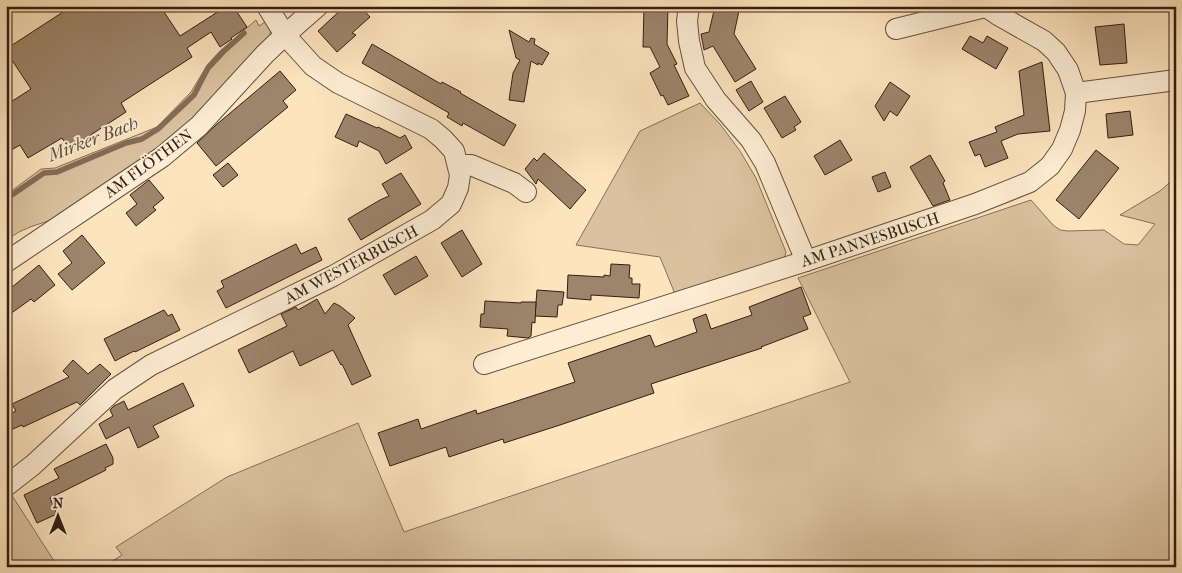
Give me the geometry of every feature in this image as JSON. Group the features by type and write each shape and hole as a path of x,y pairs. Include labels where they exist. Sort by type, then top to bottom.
{"street":[{"name":"AM WESTERBUSCH","path":"6,486 33,465 115,389 151,365 334,276 432,220 451,204 458,188 460,175 454,151 443,138 431,129 338,83 313,66 285,35 267,6"},
{"name":"AM FLÖTHEN","path":"6,262 162,157 199,126 285,35 318,6"},
{"path":"689,6 687,21 695,68 716,100 751,140 765,163 806,261"},
{"path":"896,29 985,6"},
{"name":"AM PANNESBUSCH","path":"484,364 806,261 975,204 1030,182 1050,166 1062,149 1075,111 1076,94 1068,70 1056,52 1044,41 985,6"},
{"path":"1076,94 1176,80"},
{"path":"458,165 471,165 514,183 526,192"}],"shaded area":[{"path":"256,20 259,26 268,20 270,25 269,39 182,133 57,218 30,227 6,240 6,195 41,169 55,168 157,127 191,92 208,64 221,50"},
{"path":"700,103 720,124 740,151 756,178 786,252 782,259 675,294 660,257 576,245 640,131"},
{"path":"1176,177 1176,567 103,567 122,555 116,547 227,477 358,423 404,532 850,382 798,278 1031,200 1053,225 1060,230 1104,230 1124,244 1138,245 1155,224 1120,215 1160,191"},
{"path":"6,487 11,494 58,567 6,567"}],"building":[{"path":"59,6 160,6 180,36 227,6 233,6 247,27 220,47 211,32 187,48 192,57 121,103 126,112 69,149 62,138 28,158 20,145 6,153 6,105 31,89 6,49 63,12"},
{"path":"345,6 360,6 370,17 352,33 356,35 337,52 318,31"},
{"path":"644,6 668,6 667,44 677,64 674,65 689,96 668,105 663,95 661,96 650,73 660,67 650,47 643,47"},
{"path":"715,6 740,6 734,34 756,69 735,82 713,46 704,50 701,34 709,32"},
{"path":"1124,24 1127,63 1100,65 1095,27"},
{"path":"509,30 529,42 531,38 535,39 534,44 549,53 542,65 531,61 524,102 509,100 513,73 520,60 516,58"},
{"path":"970,36 983,43 987,36 1008,48 996,69 962,49"},
{"path":"372,44 441,84 442,82 461,92 516,125 504,146 463,123 462,126 447,117 449,113 362,63"},
{"path":"1042,62 1050,131 1018,134 1001,141 1008,158 985,167 980,154 975,156 969,142 997,132 995,127 1024,115 1019,71"},
{"path":"280,71 296,90 283,101 288,107 216,166 197,143"},
{"path":"751,81 763,102 749,111 736,90"},
{"path":"890,82 910,96 897,116 890,111 884,121 875,106"},
{"path":"785,96 801,122 794,127 796,130 782,138 764,108"},
{"path":"1130,111 1133,135 1108,138 1106,114"},
{"path":"346,114 400,138 405,135 412,148 386,164 379,151 359,141 357,147 335,137"},
{"path":"840,140 852,160 825,175 814,156"},
{"path":"1096,150 1119,168 1079,219 1056,200"},
{"path":"544,153 586,190 570,209 538,179 536,184 525,169 534,158 537,161"},
{"path":"930,155 945,181 943,183 950,200 933,206 910,167"},
{"path":"228,163 238,175 223,187 213,175"},
{"path":"885,172 891,187 878,192 872,177"},
{"path":"401,173 421,204 361,240 348,219 389,196 382,184"},
{"path":"149,180 164,198 153,207 156,210 136,226 126,213 137,204 130,195"},
{"path":"462,230 482,264 462,277 441,243"},
{"path":"82,235 105,263 72,290 58,274 72,263 63,251"},
{"path":"296,244 301,254 316,247 322,260 226,308 217,291 224,287 221,281"},
{"path":"416,256 428,276 395,295 383,275"},
{"path":"611,264 630,265 629,278 632,278 632,284 640,284 639,298 591,295 591,300 567,298 568,275 610,276"},
{"path":"39,265 55,285 34,302 31,299 6,317 6,292"},
{"path":"801,287 811,314 803,317 808,329 762,348 651,384 654,393 560,425 504,443 503,439 449,457 446,447 390,466 378,433 418,419 421,429 476,410 477,414 575,382 568,363 650,335 655,347 697,332 693,319 706,314 711,329 752,315 749,307"},
{"path":"537,290 564,292 562,305 558,305 557,317 535,316"},
{"path":"317,299 325,314 334,303 355,318 348,325 371,376 352,385 333,350 300,366 293,351 249,373 238,350 287,326 281,314 296,307 298,310"},
{"path":"485,301 536,302 535,323 532,322 531,336 528,338 507,336 508,329 480,327"},
{"path":"164,310 168,316 172,314 180,330 115,361 104,339"},
{"path":"73,360 88,374 100,364 111,374 80,405 77,402 23,427 22,425 6,432 6,416 16,411 12,404 69,377 63,371"},
{"path":"183,383 194,406 153,426 159,437 138,448 129,427 106,439 99,424 113,416 110,410 114,406 124,401 128,410"},
{"path":"106,444 113,458 113,464 105,468 106,470 50,498 57,514 37,523 24,495 59,478 54,469"}],"waterway":[{"name":"Mirker Bach","path":"6,199 44,173 57,172 126,143 142,139 158,129 194,95 208,68 244,33"}]}
